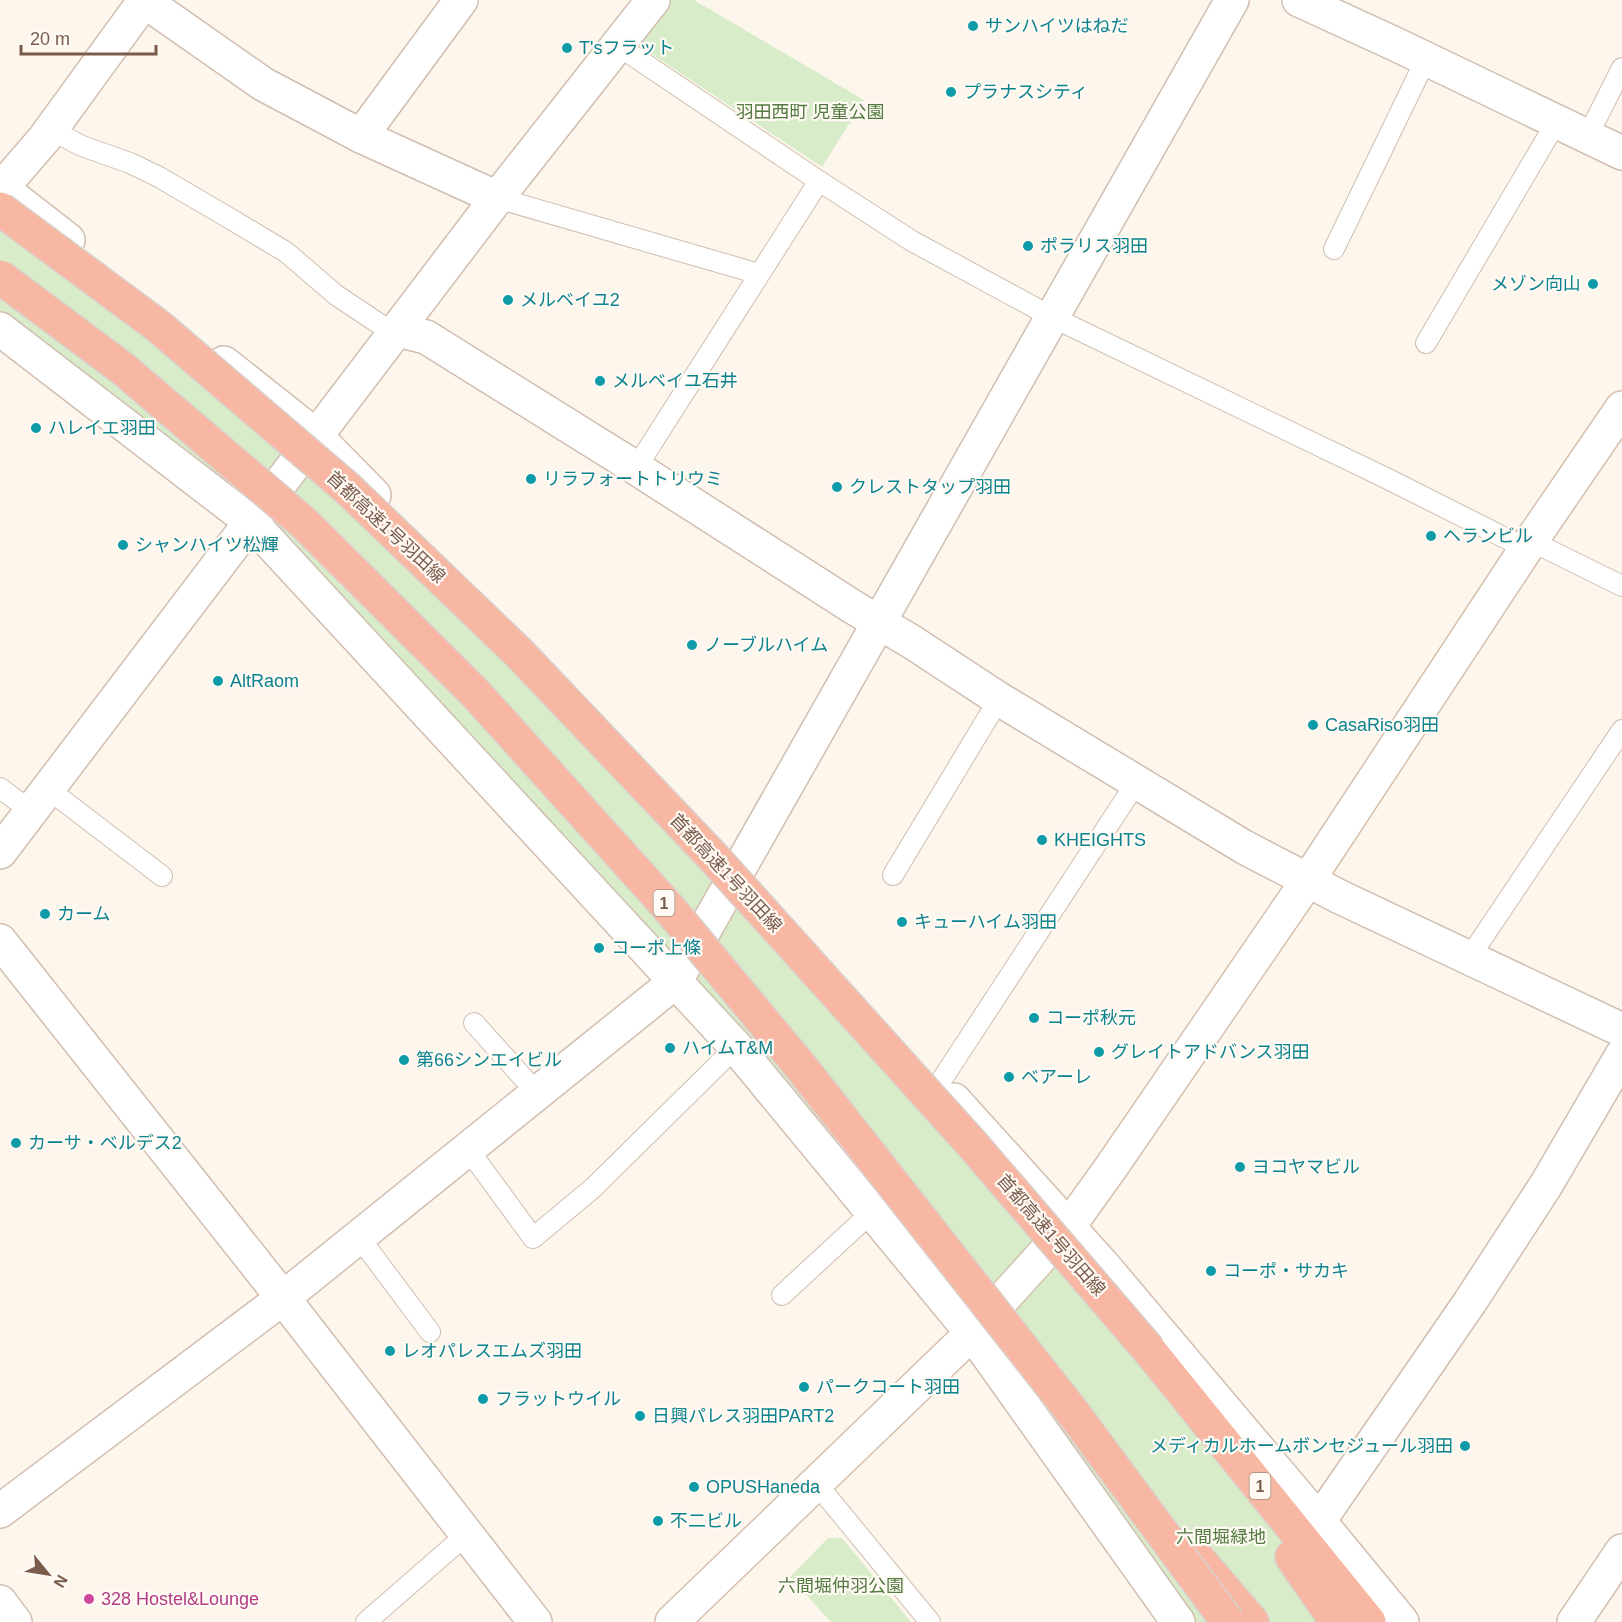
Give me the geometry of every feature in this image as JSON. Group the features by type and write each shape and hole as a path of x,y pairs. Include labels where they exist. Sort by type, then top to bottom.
{"highway":[{"name":"首都高速1号羽田線","path":"0,194 347,488 518,652 722,866 972,1144 1149,1350 1369,1622"},
{"name":"1","path":"0,277 122,368 305,525 476,694 668,907 801,1067 1074,1414 1228,1622"},
{"path":"1149,1350 1337,1622"},
{"path":"1074,1414 1252,1622"}],"street":[{"path":"497,198 361,136 263,84 144,0 51,130 0,194 316,436 741,866 1069,1226 1402,1622"},
{"path":"361,136 461,0"},
{"path":"0,852 497,198 652,0"},
{"path":"0,1511 283,1298 675,982 1232,0"},
{"path":"1299,0 1622,153"},
{"path":"0,329 251,522 736,1047 972,1333 1178,1622"},
{"path":"398,330 426,337 999,699 1265,859 1619,1030 1546,1185 1470,1302 1319,1521"},
{"path":"672,1622 972,1333 1069,1226 1119,1157 1308,880 1622,408"},
{"path":"0,941 283,1298 535,1622"},
{"path":"1574,1622 1622,1551"},
{"path":"0,1602 15,1622"}],"lane":[{"path":"618,45 912,241 1052,317 1390,480 1622,586"},
{"path":"1334,249 1426,59"},
{"path":"1588,135 1622,68"},
{"path":"1426,343 1557,121"},
{"path":"51,130 82,146 159,177 224,214 286,252 344,301 387,329 398,330"},
{"path":"636,468 819,181"},
{"path":"497,198 759,274"},
{"path":"893,875 999,699"},
{"path":"1469,958 1622,730"},
{"path":"939,1084 1136,783"},
{"path":"0,788 39,800 162,876"},
{"path":"474,1023 537,1093"},
{"path":"468,1149 533,1238 593,1188 736,1047"},
{"path":"782,1294 872,1212"},
{"path":"359,1237 430,1332"},
{"path":"816,1483 930,1622"},
{"path":"366,1622 467,1534"}],"green space":[{"name":"羽田西町 児童公園","path":"667,0 694,0 864,100 822,167 641,47 638,34"},
{"name":"六間堀緑地","path":"0,187 316,436 1402,1622 1178,1622 972,1333 251,522 0,329"},
{"name":"六間堀仲羽公園","path":"828,1538 842,1538 911,1622 831,1622 790,1577"}],"place":[{"name":"サンハイツはねだ","path":"973,26"},
{"name":"T'sフラット","path":"567,48"},
{"name":"プラナスシティ","path":"951,92"},
{"name":"ポラリス羽田","path":"1028,246"},
{"name":"メゾン向山","path":"1593,284"},
{"name":"メルベイユ2","path":"508,300"},
{"name":"メルベイユ石井","path":"600,381"},
{"name":"ハレイエ羽田","path":"36,428"},
{"name":"リラフォートトリウミ","path":"531,479"},
{"name":"クレストタップ羽田","path":"837,487"},
{"name":"ヘランビル","path":"1431,536"},
{"name":"シャンハイツ松輝","path":"123,545"},
{"name":"ノーブルハイム","path":"692,645"},
{"name":"AltRaom","path":"218,681"},
{"name":"CasaRiso羽田","path":"1313,725"},
{"name":"KHEIGHTS","path":"1042,840"},
{"name":"カーム","path":"45,914"},
{"name":"キューハイム羽田","path":"902,922"},
{"name":"コーポ上條","path":"599,948"},
{"name":"コーポ秋元","path":"1034,1018"},
{"name":"ハイムT&M","path":"670,1048"},
{"name":"グレイトアドバンス羽田","path":"1099,1052"},
{"name":"第66シンエイビル","path":"404,1060"},
{"name":"ベアーレ","path":"1009,1077"},
{"name":"カーサ・ベルデス2","path":"16,1143"},
{"name":"ヨコヤマビル","path":"1240,1167"},
{"name":"コーポ・サカキ","path":"1211,1271"},
{"name":"レオパレスエムズ羽田","path":"390,1351"},
{"name":"パークコート羽田","path":"804,1387"},
{"name":"フラットウイル","path":"483,1399"},
{"name":"日興パレス羽田PART2","path":"640,1416"},
{"name":"メディカルホームボンセジュール羽田","path":"1465,1446"},
{"name":"OPUSHaneda","path":"694,1487"},
{"name":"不二ビル","path":"658,1521"},
{"name":"328 Hostel&Lounge","path":"89,1599"}]}
